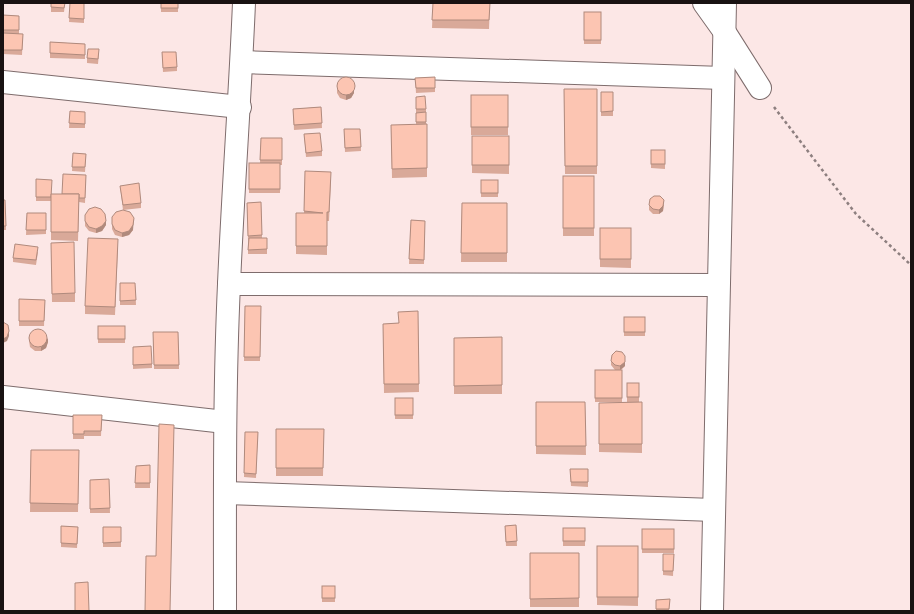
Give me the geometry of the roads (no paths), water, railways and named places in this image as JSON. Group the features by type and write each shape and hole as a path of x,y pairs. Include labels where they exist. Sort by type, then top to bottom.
{"street":[{"path":"225,611 225,422 228,284 240,107 244,3"},
{"path":"704,3 724,31 760,88"},
{"path":"712,611 725,3"},
{"path":"242,62 723,78"},
{"path":"3,82 240,107"},
{"path":"228,284 718,285"},
{"path":"3,397 225,422"},
{"path":"225,493 714,510"}]}
